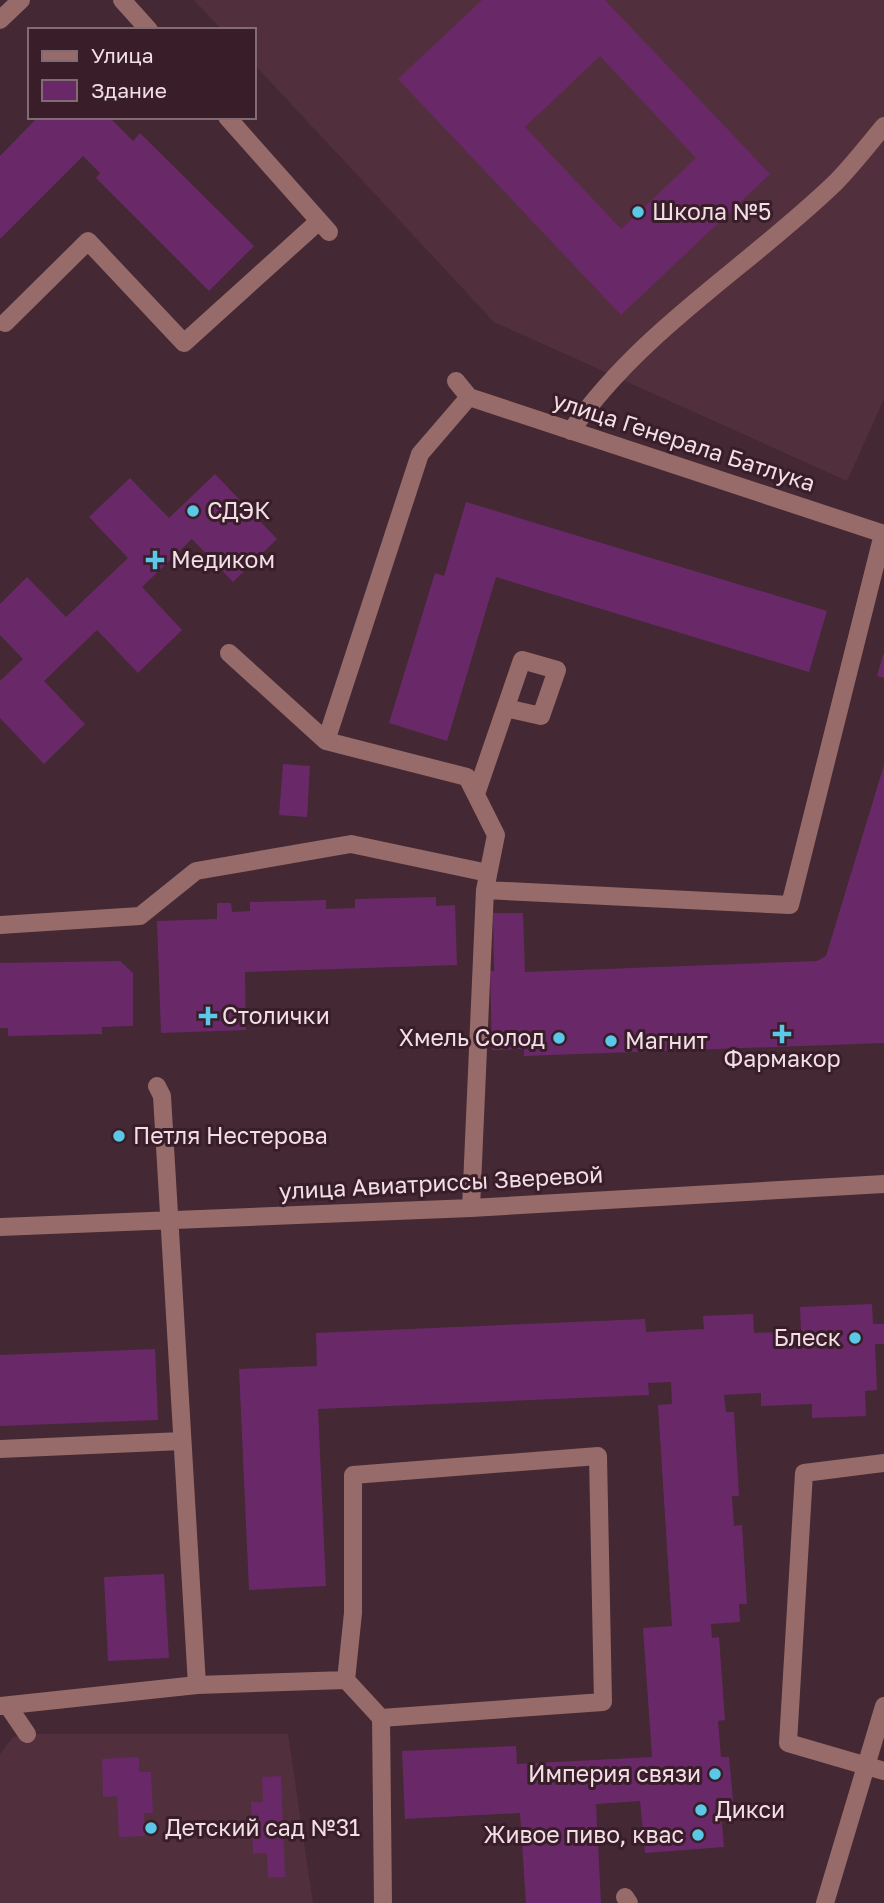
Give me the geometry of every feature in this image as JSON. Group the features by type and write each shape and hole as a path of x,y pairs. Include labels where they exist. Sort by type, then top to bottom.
{"street":[{"path":"0,20 20,0"},
{"path":"122,0 147,28"},
{"path":"5,323 88,241 184,343 324,226 229,119"},
{"path":"571,431 590,403 636,353 835,182 884,127"},
{"path":"326,741 420,454 469,397 456,381"},
{"name":"улица Генерала Батлука","path":"469,397 883,534"},
{"path":"0,925 140,916 196,872 351,844 486,881 790,905 883,534"},
{"path":"229,653 326,741 467,777 496,835 486,881 471,1208"},
{"path":"476,794 506,708"},
{"path":"157,1086 162,1096 172,1220 197,1685"},
{"name":"улица Авиатриссы Зверевой","path":"0,1227 471,1208 884,1184"},
{"path":"0,1449 182,1441"},
{"path":"381,1718 603,1702 598,1456 354,1475 353,1613 346,1680 381,1718 383,1903"},
{"path":"884,1462 804,1473 788,1743 884,1771"},
{"path":"4,1706 197,1685 346,1680"},
{"path":"4,1706 27,1734"},
{"path":"825,1903 884,1706"}],"shaded area":[{"name":"Школа №5","path":"194,0 884,0 884,399 847,481 494,322 256,66 256,28 220,28"},
{"name":"Детский сад №31","path":"27,1734 288,1734 313,1903 0,1903 0,1754 13,1737"}],"building":[{"path":"482,0 605,0 770,174 621,315 398,79","holes":["600,56 696,158 621,229 525,127"]},
{"path":"36,119 111,119 133,141 140,133 254,246 209,291 96,178 100,173 83,156 0,239 0,156"},
{"path":"215,474 277,539 233,582 192,539 142,587 182,630 138,673 97,630 44,681 85,724 44,764 0,718 0,681 23,659 0,635 0,604 27,577 66,617 128,558 89,517 130,478 169,518"},
{"path":"466,502 827,611 809,672 496,577 447,741 389,723 435,573 444,576"},
{"path":"884,655 884,678 877,676"},
{"path":"283,764 310,766 307,817 279,815"},
{"path":"884,765 884,1043 524,1056 524,1049 492,1050 490,971 494,971 493,913 523,913 525,972 817,961 826,956"},
{"path":"436,897 436,906 455,905 457,965 245,972 246,1030 161,1033 157,921 217,919 217,903 231,903 232,912 250,911 250,902 326,900 326,909 355,908 355,899"},
{"path":"120,961 133,973 133,1026 102,1027 102,1034 8,1036 8,1028 0,1028 0,963"},
{"path":"872,1304 873,1324 884,1324 884,1344 875,1344 877,1390 865,1391 866,1416 812,1418 812,1404 761,1406 761,1393 724,1395 726,1412 734,1412 739,1496 732,1496 734,1526 742,1525 747,1604 739,1604 740,1622 711,1624 712,1638 719,1637 725,1720 718,1721 721,1757 729,1757 734,1811 721,1812 724,1847 645,1853 640,1801 596,1804 601,1903 526,1903 520,1813 405,1819 402,1751 516,1746 517,1764 652,1757 643,1628 672,1626 658,1405 672,1404 671,1382 648,1383 649,1395 318,1409 326,1586 249,1590 239,1369 317,1366 316,1333 645,1319 646,1332 704,1329 703,1316 753,1314 754,1333 801,1331 800,1307"},
{"path":"155,1349 158,1420 0,1426 0,1355"},
{"path":"164,1574 169,1658 108,1661 104,1577"},
{"path":"139,1757 139,1772 151,1772 153,1813 144,1813 145,1836 119,1837 117,1796 103,1797 102,1759"},
{"path":"281,1776 285,1877 268,1878 267,1853 253,1854 251,1802 263,1802 262,1777"}],"place":[{"name":"Школа №5","path":"638,212"},
{"name":"СДЭК","path":"193,511"},
{"name":"Медиком","path":"155,560"},
{"name":"Столички","path":"208,1016"},
{"name":"Фармакор","path":"782,1034"},
{"name":"Хмель Солод","path":"559,1038"},
{"name":"Магнит","path":"611,1041"},
{"name":"Петля Нестерова","path":"119,1136"},
{"name":"Блеск","path":"855,1338"},
{"name":"Империя связи","path":"715,1774"},
{"name":"Дикси","path":"701,1810"},
{"name":"Детский сад №31","path":"151,1828"},
{"name":"Живое пиво, квас","path":"698,1835"}]}
